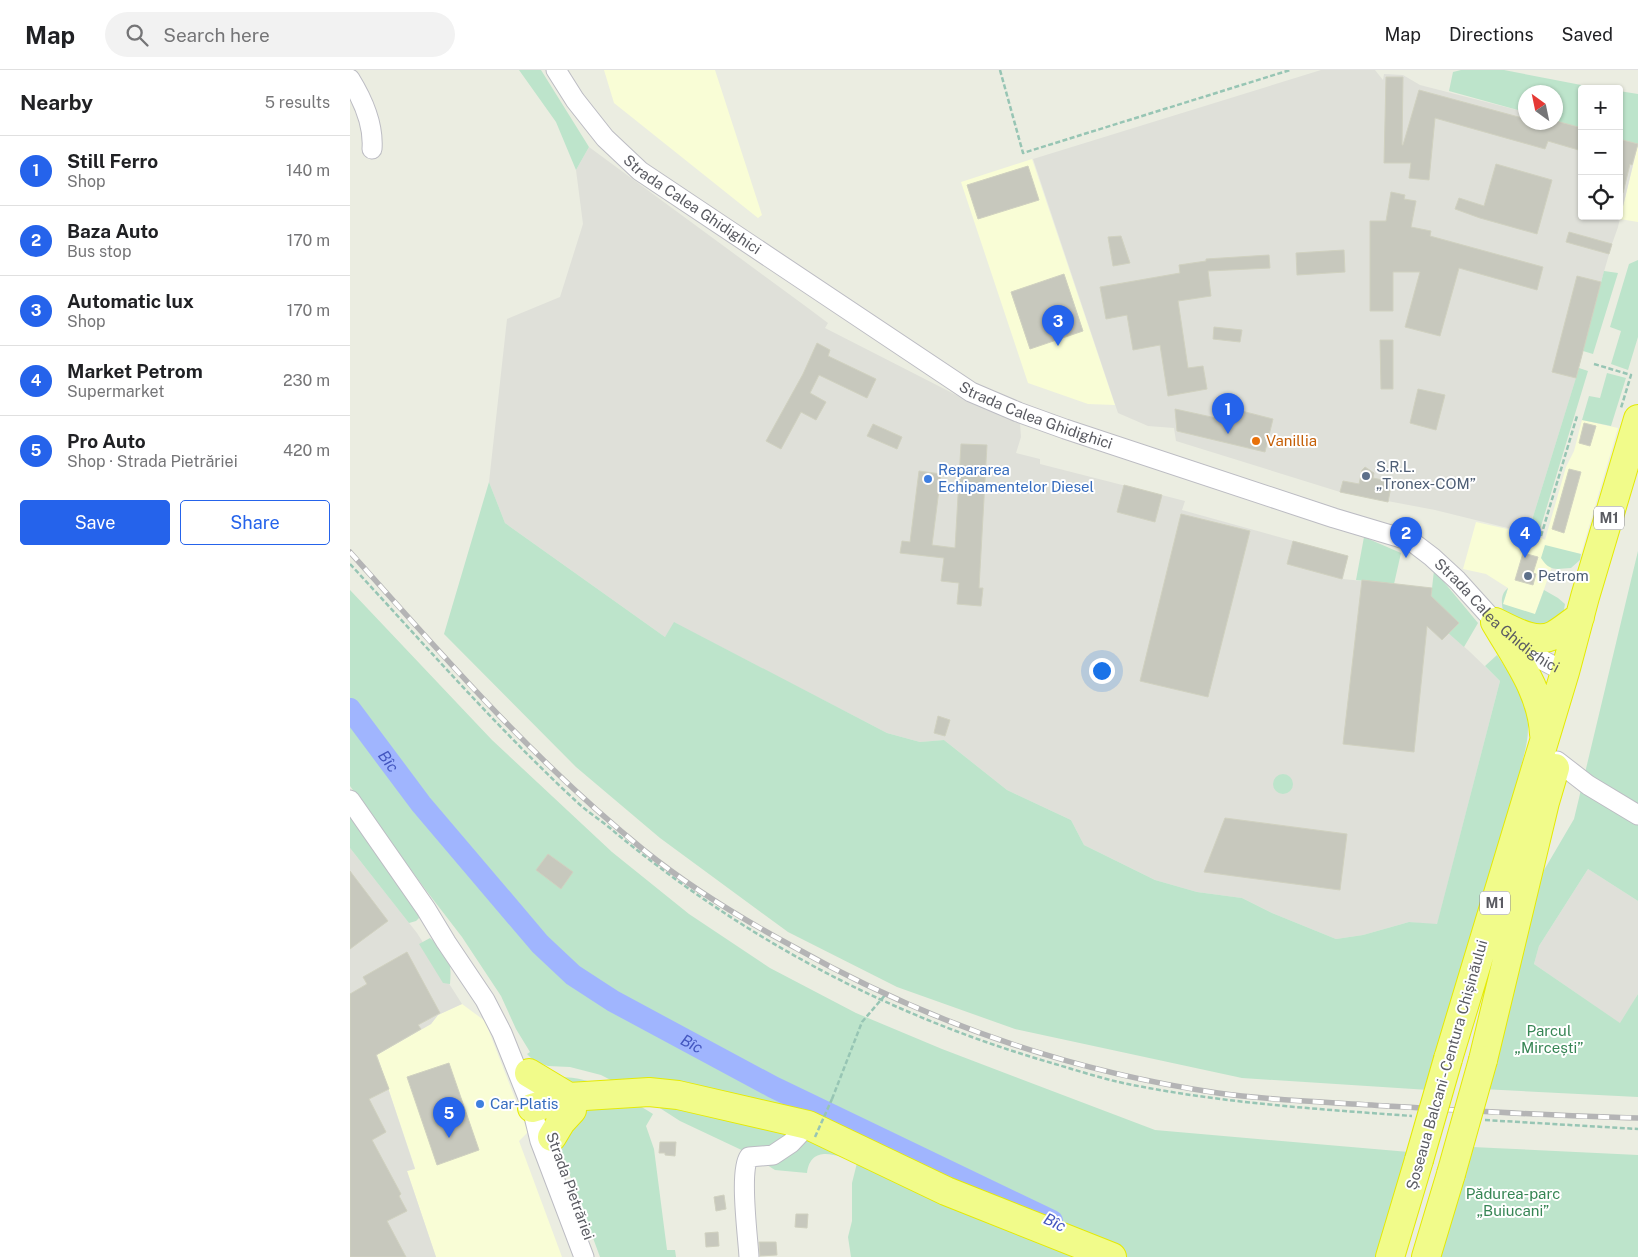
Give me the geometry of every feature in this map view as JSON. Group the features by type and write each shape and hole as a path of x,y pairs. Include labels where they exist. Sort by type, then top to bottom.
{"highway":[{"name":"Șoseaua Balcani - Centura Chișinăului","path":"1428,1249 1483,1060 1545,802 1550,749 1565,672 1580,616 1631,470 1638,419"},
{"path":"1495,622 1522,634 1540,638 1553,636 1580,616"},
{"path":"1495,622 1535,692 1550,749"},
{"name":"Șoseaua Balcani - Centura Chișinăului","path":"1390,1257 1448,1059 1550,749"},
{"path":"529,1073 571,1104"},
{"path":"541,1118 571,1104 641,1092 678,1095 812,1131 946,1191 1112,1257"}],"street":[{"name":"Strada Calea Ghidighici","path":"556,70 575,100 606,138 640,171 971,392 1073,432 1334,518 1411,540 1457,580 1495,622 1544,661 1565,672"},
{"path":"350,79 370,122 373,139 372,149"},
{"path":"1550,749 1588,785 1638,815"},
{"name":"Strada Pietrăriei","path":"350,800 426,909 485,1000 541,1118 596,1257"},
{"name":"Strada Pietrăriei","path":"426,909 455,937 476,964 496,997 529,1073 541,1118 540,1141 584,1257"},
{"path":"749,1257 744,1177 745,1163 748,1157 773,1155 812,1131"}],"path":[{"path":"1000,70 1023,153 1290,70"},
{"path":"1594,364 1631,375 1625,394"},
{"path":"1541,536 1577,416"},
{"path":"350,564 484,709 581,805 656,866 754,933 866,994 936,1024 1022,1054 1124,1083 1187,1095 1256,1103 1414,1116"},
{"path":"812,1131 832,1099 862,1022 886,994"},
{"path":"1478,1120 1638,1129"}],"shaded area":[{"path":"604,70 715,70 762,215 758,218 614,103"},
{"path":"1321,70 1375,70 1383,80 1384,74 1403,75 1420,85 1518,110 1518,130 1563,130 1563,123 1578,127 1578,220 1620,220 1576,378 1528,533 1435,510 1340,492 1176,441 1174,428 1148,426 1118,413 1033,159"},
{"path":"1623,140 1638,144 1623,206"},
{"path":"1638,145 1638,222 1623,220 1623,207"},
{"path":"589,147 828,323 825,328 966,400 1020,423 1021,437 1016,453 1040,459 1040,464 1185,501 1182,510 1348,556 1343,579 1432,588 1429,616 1500,681 1437,925 1409,922 1363,935 1336,939 1272,913 1242,898 1197,892 1155,880 1084,845 1071,820 1007,790 944,740 920,742 887,733 675,623 665,637 505,523 489,482 507,319 560,297 583,224 576,170"},
{"path":"1032,159 1115,405 1088,404 1028,383 961,182"},
{"path":"1582,420 1618,428 1581,554 1558,549 1535,615 1503,604 1508,588 1486,574 1463,569 1476,522 1538,536 1545,540"},
{"path":"350,848 417,933 462,1004 438,1015 431,1024 377,1055 415,1169 407,1171 436,1257 350,1257"},
{"path":"1588,869 1638,901 1638,994 1621,1024 1534,964 1539,946"},
{"path":"462,1004 485,1021 528,1132 519,1141 562,1257 436,1257 407,1171 415,1168 377,1055 431,1024 438,1015"}],"green space":[{"path":"519,70 541,70 589,147 576,170 556,122"},
{"path":"1461,70 1504,70 1581,85 1578,85 1578,127 1563,123 1563,85 1518,85 1518,110 1449,91 1453,72"},
{"path":"1623,92 1638,94 1638,144 1623,140"},
{"path":"1638,260 1638,337 1628,370 1611,364 1621,331 1610,327 1629,264"},
{"path":"1604,271 1618,273 1593,354 1583,351"},
{"path":"1579,368 1588,371 1538,536 1528,533"},
{"path":"1607,373 1626,378 1611,426 1582,420 1589,396 1600,398"},
{"path":"489,482 505,523 665,637 674,622 887,733 920,742 944,740 1007,790 1071,820 1084,845 1155,880 1197,892 1242,898 1272,913 1336,939 1363,935 1409,922 1437,924 1500,681 1485,666 1497,655 1523,699 1528,718 1527,740 1520,771 1429,1090 1242,1078 1015,1029 897,987 788,932 660,838 576,767 444,634"},
{"path":"1364,537 1401,553 1394,584 1356,580"},
{"path":"1545,545 1581,554 1580,560 1571,568 1550,568 1541,558"},
{"name":"Parcul „Mircești”","path":"1638,551 1638,901 1588,869 1539,946 1534,964 1620,1023 1638,994 1638,1097 1482,1089 1530,894 1574,819"},
{"path":"1434,570 1478,623 1464,647 1429,616"},
{"path":"1508,588 1503,604 1535,614 1544,590 1558,598 1565,604 1562,621 1545,631 1504,616 1502,597"},
{"path":"350,590 492,740 612,852 689,914 770,968 856,1013 942,1049 1155,1130 1409,1152 1379,1257 851,1257 848,1237 852,1221 852,1183 857,1163 827,1154 814,1158 807,1173 775,1170 750,1154 680,1121 638,1094 601,1075 570,1067 548,1066 534,1061 527,1054 530,1052 516,1029 501,996 462,937 350,786"},
{"path":"1283,774 1290,777 1293,784 1290,791 1283,794 1276,791 1273,784 1276,777"},
{"path":"350,816 418,912 419,918 416,921 409,923 350,848"},
{"path":"430,938 448,958 450,963 450,984 443,983 419,944"},
{"path":"559,1077 585,1080 597,1084 620,1094 653,1114 646,1126 654,1149 667,1250 675,1250 676,1257 600,1257 543,1102"},
{"name":"Pădurea-parc „Buiucani”","path":"1472,1147 1638,1155 1638,1257 1441,1257"}],"building":[{"path":"1386,77 1403,77 1402,145 1419,90 1518,117 1518,130 1563,130 1563,123 1578,127 1578,150 1548,141 1545,149 1435,118 1429,180 1409,178 1411,163 1384,163"},
{"path":"1623,140 1638,144 1632,165 1630,164 1623,193"},
{"path":"1496,164 1552,180 1537,234 1455,209 1459,198 1484,206"},
{"path":"1028,166 1039,200 978,219 967,185"},
{"path":"1391,192 1405,195 1404,199 1416,201 1411,227 1431,231 1430,236 1543,267 1537,290 1459,268 1440,336 1405,327 1420,272 1393,272 1393,311 1370,311 1370,221 1386,221"},
{"path":"1569,232 1612,244 1609,254 1566,242"},
{"path":"1121,236 1130,263 1113,266 1108,237"},
{"path":"1344,250 1345,272 1297,275 1296,253"},
{"path":"1269,255 1270,268 1208,271 1211,296 1178,301 1188,368 1203,366 1207,389 1168,396 1160,345 1133,350 1127,315 1106,319 1100,287 1180,273 1179,265 1206,261 1206,259"},
{"path":"1064,274 1083,331 1030,349 1011,292"},
{"path":"1577,276 1601,282 1576,378 1552,372"},
{"path":"1214,327 1242,330 1240,342 1213,339"},
{"path":"1380,340 1393,340 1393,389 1381,389"},
{"path":"817,343 830,350 828,356 876,379 867,398 819,375 810,393 826,402 816,420 801,412 781,449 766,441 803,374"},
{"path":"1418,389 1445,395 1436,430 1410,423"},
{"path":"1221,399 1232,402 1230,408 1273,419 1265,452 1177,431 1175,409 1216,418"},
{"path":"1584,423 1596,426 1590,446 1579,443"},
{"path":"873,424 902,437 897,449 867,436"},
{"path":"961,444 987,445 979,588 983,588 981,606 957,604 959,583 941,581 944,558 900,553 902,541 910,542 919,471 941,474 932,545 955,548"},
{"path":"1365,467 1374,473 1373,478 1392,482 1388,502 1340,492 1343,481 1359,484 1362,470"},
{"path":"1569,469 1581,472 1564,533 1552,529"},
{"path":"1124,485 1162,495 1155,522 1117,512"},
{"path":"1181,514 1250,531 1208,697 1140,681"},
{"path":"1293,541 1348,556 1342,579 1287,564"},
{"path":"1523,553 1538,557 1533,573 1536,574 1533,585 1515,580"},
{"path":"1362,580 1432,588 1431,596 1459,623 1442,640 1427,626 1414,752 1343,744"},
{"path":"938,716 950,720 945,736 934,733"},
{"path":"1225,818 1347,834 1340,890 1204,872"},
{"path":"548,854 573,872 561,889 536,870"},
{"path":"350,871 388,921 350,949"},
{"path":"407,952 440,1013 418,1025 421,1029 376,1055 389,1089 369,1099 386,1132 372,1140 401,1194 399,1196 407,1211 387,1221 406,1257 350,1257 350,994 367,984 363,977"},
{"path":"449,1063 479,1150 437,1165 407,1077"},
{"path":"660,1142 676,1142 675,1156 659,1153"},
{"path":"724,1195 726,1209 716,1211 714,1197"},
{"path":"796,1214 808,1214 807,1228 795,1227"},
{"path":"718,1232 719,1246 706,1247 705,1233"},
{"path":"759,1242 776,1242 777,1255 760,1256"}],"waterway":[{"name":"Bîc","path":"350,709 421,804 540,944 573,975 613,1001 773,1087 1052,1221"}],"railway":[{"path":"350,552 455,669 528,745 605,817 662,865 755,925 844,974 894,998 946,1020 1052,1057 1162,1083 1218,1093 1302,1101 1638,1118"}],"place":[{"name":"Automatic lux","path":"1058,346"},
{"name":"Still Ferro","path":"1228,434"},
{"name":"Vanillia","path":"1256,441"},
{"name":"S.R.L. „Tronex-COM”","path":"1366,476"},
{"name":"Repararea Echipamentelor Diesel","path":"928,479"},
{"name":"Baza Auto","path":"1406,558"},
{"name":"Market Petrom","path":"1525,558"},
{"name":"Petrom","path":"1528,576"},
{"name":"Car-Platis","path":"480,1104"},
{"name":"Pro Auto","path":"449,1138"}]}
